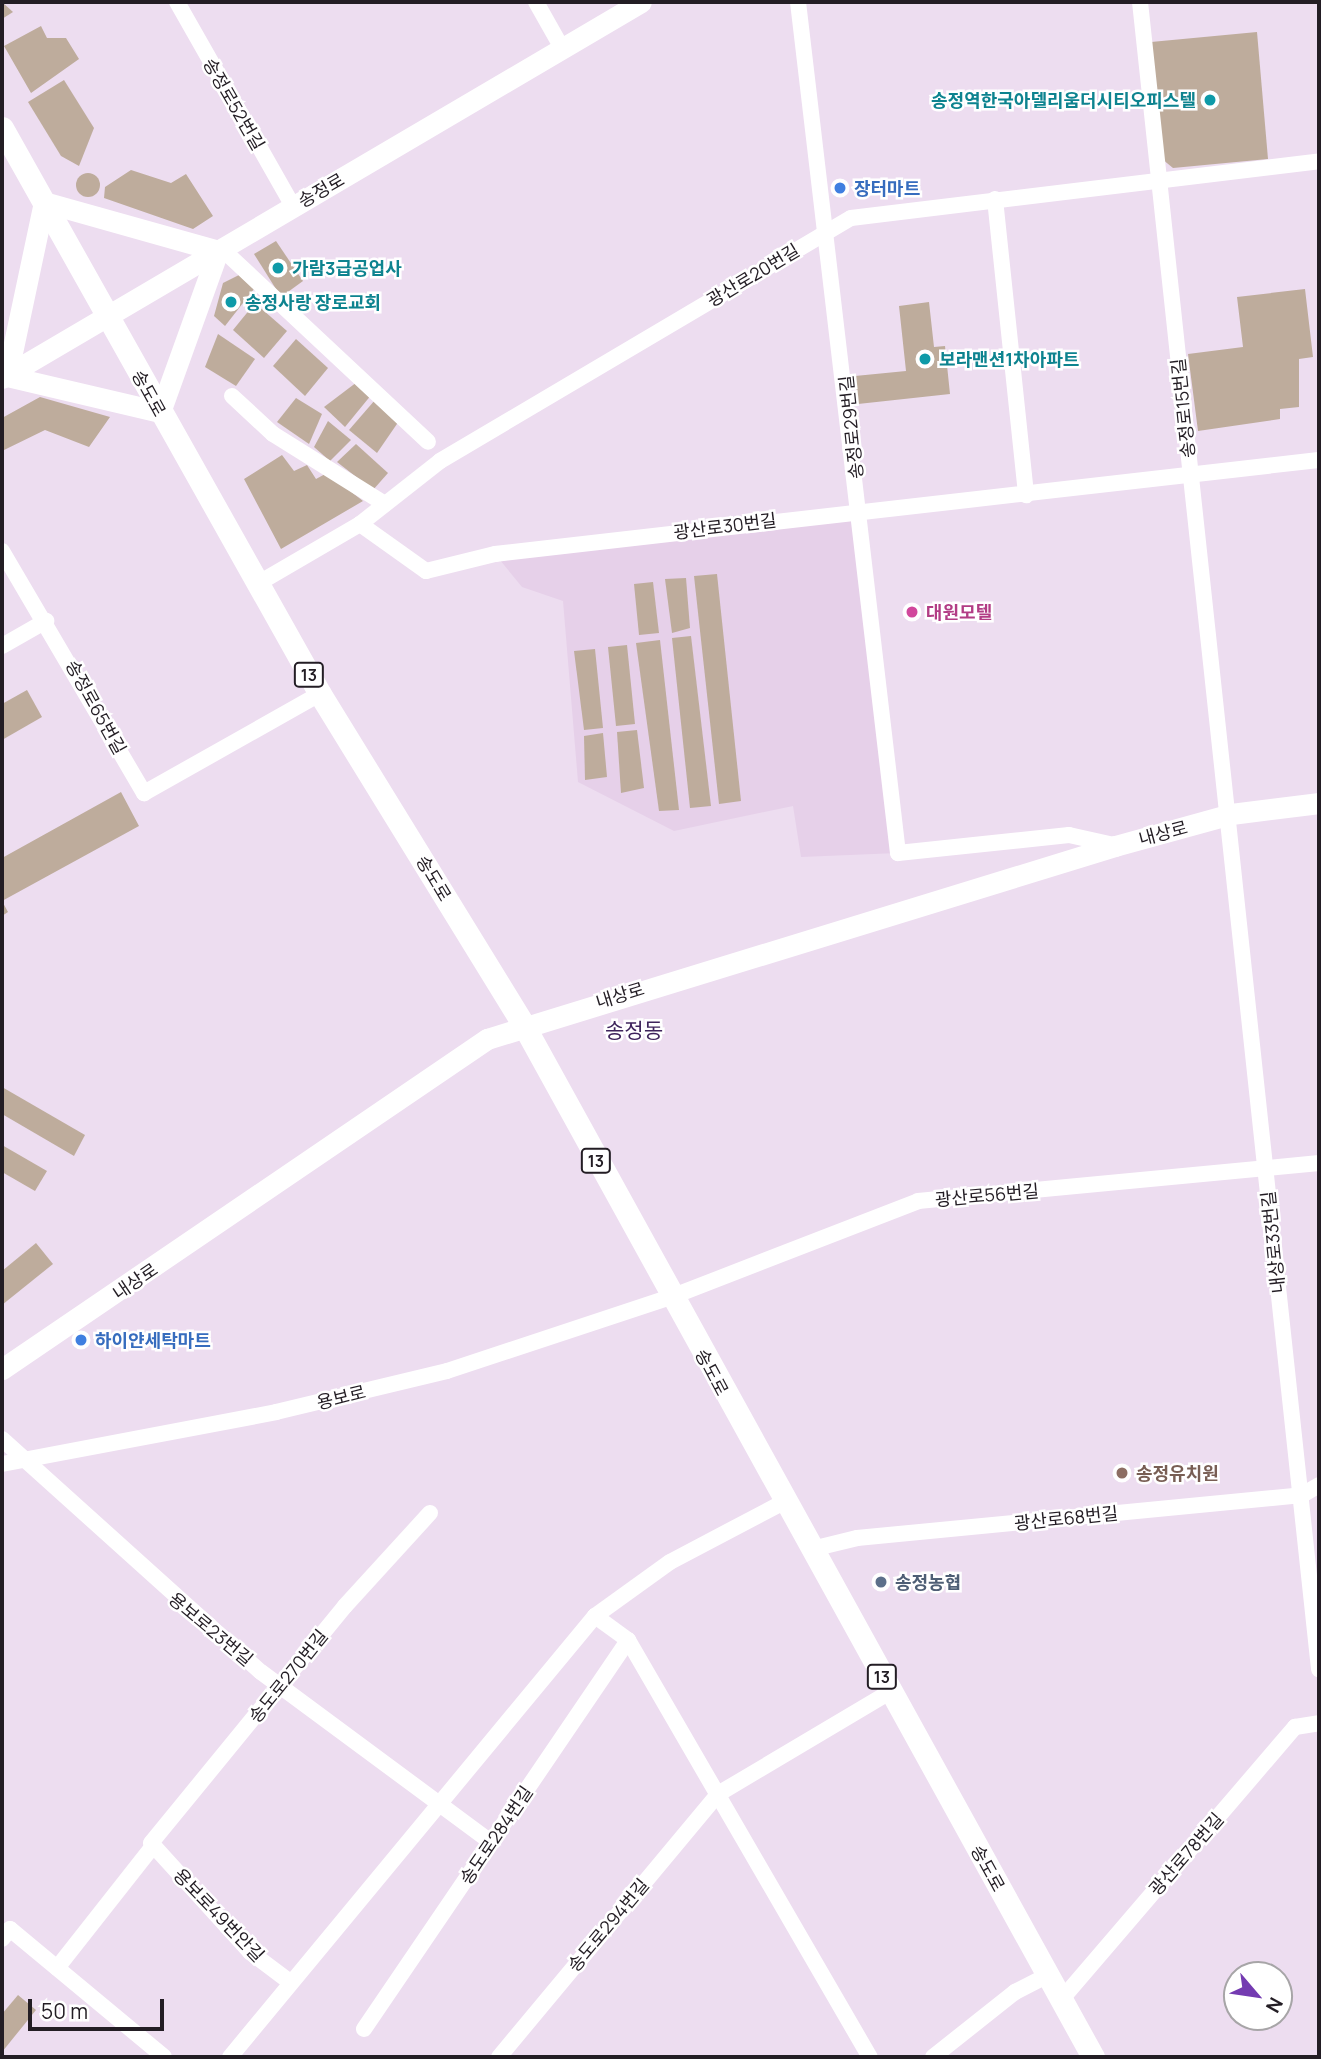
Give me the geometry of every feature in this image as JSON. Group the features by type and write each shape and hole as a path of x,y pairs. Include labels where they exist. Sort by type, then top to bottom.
{"main road":[{"name":"송정로","path":"4,377 641,2"},
{"name":"송도로","path":"2,128 320,694 523,1024 784,1502 1093,2057"},
{"path":"44,202 220,250 160,412 4,377 44,202"},
{"name":"내상로","path":"2,1369 487,1039 523,1024 1115,846 1231,814 1319,803"}],"street":[{"name":"송정로52번길","path":"177,2 293,206"},
{"path":"536,2 562,50"},
{"name":"송정로29번길","path":"798,2 829,230 898,853 1069,835 1115,846"},
{"name":"송정로15번길","path":"1140,2 1189,477 1231,814"},
{"name":"광산로20번길","path":"257,584 359,524 440,461 829,230 875,212 1319,160"},
{"path":"995,199 1026,495"},
{"path":"220,250 428,442"},
{"path":"232,396 273,434 384,504"},
{"name":"광산로30번길","path":"359,524 426,571 495,554 860,510 1026,495 1319,460"},
{"name":"송정로65번길","path":"2,551 46,621 144,793 320,694"},
{"path":"2,646 46,621"},
{"name":"내상로33번길","path":"1231,814 1265,1169 1319,1669"},
{"name":"광산로56번길","path":"671,1297 918,1201 1319,1163"},
{"name":"용보로","path":"2,1464 276,1412 447,1371 671,1297"},
{"name":"용보로23번길","path":"2,1439 280,1687 433,1804 491,1842"},
{"name":"광산로68번길","path":"811,1549 857,1538 1301,1495 1319,1485"},
{"path":"230,2057 433,1804 595,1616 670,1562 784,1502"},
{"name":"송도로270번길","path":"57,1968 280,1687 430,1513"},
{"path":"595,1616 628,1640 870,2057"},
{"name":"송도로284번길","path":"364,2029 628,1640"},
{"name":"송도로294번길","path":"499,2057 718,1794 890,1692"},
{"name":"광산로78번길","path":"1061,2000 1295,1727 1319,1723"},
{"name":"용보로49번안길","path":"152,1845 250,1952 290,1982"},
{"path":"6,1934 57,1968 164,2057"},
{"path":"933,2057 1015,1992 1048,1975"}],"shaded area":[{"path":"860,510 898,853 801,857 793,806 674,831 578,782 563,601 522,587 495,554"}],"building":[{"path":"2,2 13,12 2,19"},
{"path":"41,26 47,38 66,38 79,59 31,93 4,46"},
{"name":"송정역한국아델리움더시티오피스텔","path":"1257,32 1268,159 1173,168 1162,159 1151,42"},
{"path":"64,80 94,128 79,166 61,156 28,102"},
{"path":"131,170 171,183 186,174 213,216 193,229 104,198 105,187"},
{"path":"88,173 96,177 100,185 96,193 88,197 80,193 76,185 80,177"},
{"name":"가람3급공업사","path":"276,241 303,281 281,297 254,254"},
{"name":"송정사랑 장로교회","path":"239,275 254,289 225,326 214,316 223,283"},
{"path":"1305,289 1313,357 1299,359 1299,407 1280,409 1280,419 1198,431 1188,354 1243,347 1237,297"},
{"name":"보라맨션1차아파트","path":"929,302 934,347 945,346 950,394 858,404 855,376 906,371 899,306"},
{"path":"255,303 287,331 264,358 233,330"},
{"path":"218,334 255,359 236,386 205,367"},
{"path":"296,339 328,368 305,396 273,366"},
{"path":"357,382 372,394 345,427 324,407"},
{"path":"40,397 110,417 89,447 45,430 2,451 2,418"},
{"path":"296,398 322,414 309,444 277,422"},
{"path":"375,400 399,421 377,453 349,430"},
{"path":"328,421 351,440 330,461 314,447"},
{"path":"356,444 388,473 373,490 337,462"},
{"path":"282,455 294,471 307,465 316,479 327,473 363,501 281,549 244,479"},
{"path":"717,574 741,801 719,804 694,576"},
{"path":"686,578 690,628 672,633 665,579"},
{"path":"653,582 659,633 639,635 634,584"},
{"path":"691,636 711,806 690,808 672,638"},
{"path":"660,640 679,810 659,811 636,643"},
{"path":"627,645 635,724 616,726 608,647"},
{"path":"595,649 603,728 584,730 574,651"},
{"path":"27,690 42,717 2,740 2,704"},
{"path":"637,730 644,788 621,793 617,732"},
{"path":"603,733 607,777 585,780 584,736"},
{"path":"121,792 139,826 2,901 2,858"},
{"path":"2,901 8,912 2,916"},
{"path":"2,1087 85,1135 74,1156 2,1114"},
{"path":"2,1145 47,1171 35,1191 2,1172"},
{"path":"36,1243 53,1264 2,1305 2,1271"},
{"path":"18,1995 36,2010 2,2052 2,2014"}],"place":[{"name":"송정역한국아델리움더시티오피스텔","path":"1210,100"},
{"name":"장터마트","path":"840,188"},
{"name":"가람3급공업사","path":"278,268"},
{"name":"송정사랑 장로교회","path":"231,302"},
{"name":"보라맨션1차아파트","path":"925,359"},
{"name":"대원모텔","path":"912,612"},
{"name":"하이얀세탁마트","path":"81,1340"},
{"name":"송정유치원","path":"1122,1473"},
{"name":"송정농협","path":"881,1582"}],"district":[{"name":"송정동","path":"634,1030"}]}
